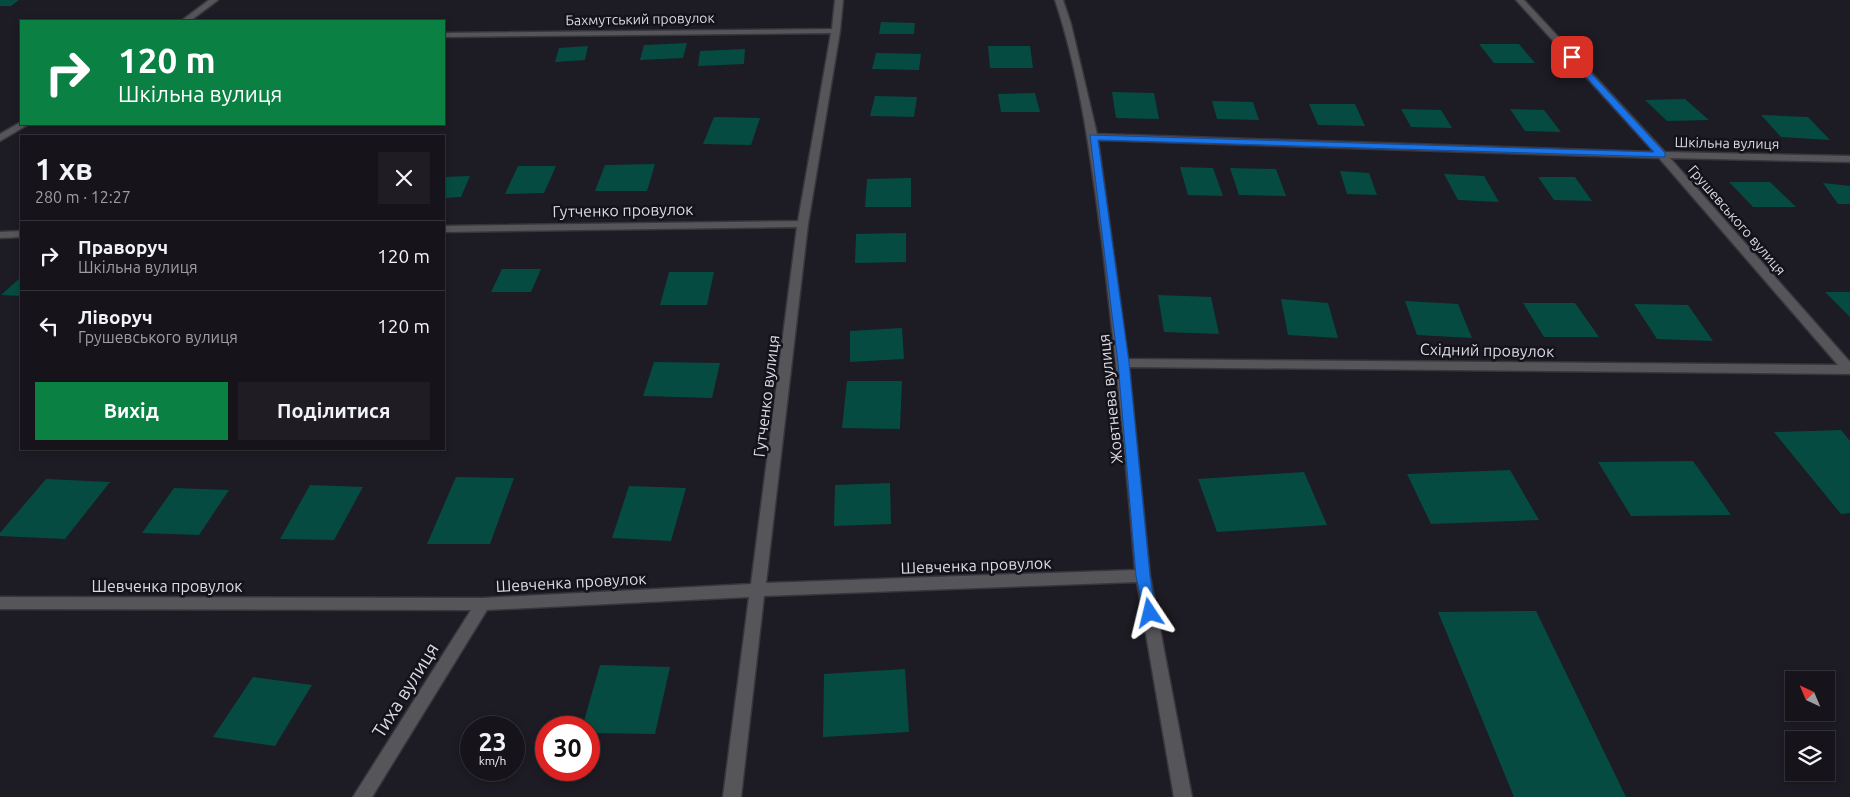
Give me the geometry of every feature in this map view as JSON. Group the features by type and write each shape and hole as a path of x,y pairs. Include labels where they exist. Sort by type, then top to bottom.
{"street":[{"path":"186,20 214,0"},
{"name":"Гутченко вулиця","path":"732,797 804,224 836,31 839,0"},
{"name":"Жовтнева вулиця","path":"1059,0 1068,24 1094,137 1123,363 1143,576 1183,797"},
{"name":"Грушевського вулиця","path":"1520,0 1662,155 1850,369"},
{"name":"Бахмутський провулок","path":"445,35 836,31"},
{"path":"0,138 22,125"},
{"name":"Шкільна вулиця","path":"1094,137 1850,159"},
{"name":"Гутченко провулок","path":"445,229 804,224"},
{"path":"0,235 20,234"},
{"name":"Східний провулок","path":"1123,363 1850,369"},
{"name":"Шевченка провулок","path":"0,603 483,604 758,590 1143,576"},
{"name":"Тиха вулиця","path":"362,797 483,604"}],"building":[{"path":"0,0 19,0 11,6 0,6"},
{"path":"881,22 915,23 914,34 879,34"},
{"path":"687,43 683,58 640,60 644,45"},
{"path":"1479,44 1519,44 1535,63 1494,63"},
{"path":"588,46 585,60 555,62 559,48"},
{"path":"988,46 1030,46 1033,68 990,68"},
{"path":"745,49 744,64 698,66 700,51"},
{"path":"876,53 921,54 919,70 872,69"},
{"path":"1112,92 1154,93 1159,119 1116,118"},
{"path":"1035,93 1040,112 1001,112 998,94"},
{"path":"875,96 917,97 914,117 870,116"},
{"path":"1685,99 1709,120 1667,121 1645,100"},
{"path":"1212,101 1253,102 1259,120 1217,119"},
{"path":"1309,104 1355,104 1365,126 1318,125"},
{"path":"1401,109 1441,110 1452,128 1411,127"},
{"path":"1510,109 1544,110 1561,132 1525,131"},
{"path":"1761,115 1808,117 1830,140 1781,137"},
{"path":"714,117 760,118 751,145 703,144"},
{"path":"655,164 647,191 595,191 605,165"},
{"path":"518,166 556,166 544,193 505,194"},
{"path":"1180,167 1213,168 1223,196 1188,195"},
{"path":"1230,168 1276,169 1286,196 1239,195"},
{"path":"1340,171 1369,173 1377,195 1347,194"},
{"path":"1444,174 1484,176 1499,202 1458,200"},
{"path":"470,176 461,197 445,198 445,177"},
{"path":"1538,177 1575,177 1592,201 1554,200"},
{"path":"911,178 911,207 865,207 867,179"},
{"path":"1729,182 1770,182 1796,207 1753,207"},
{"path":"1823,183 1850,186 1850,204 1838,204"},
{"path":"906,233 906,262 855,263 856,234"},
{"path":"502,269 541,269 531,292 491,292"},
{"path":"669,272 714,272 707,305 660,305"},
{"path":"20,278 20,296 1,295"},
{"path":"1825,292 1850,292 1850,317"},
{"path":"1158,295 1211,297 1219,334 1164,332"},
{"path":"1281,299 1328,303 1338,338 1288,335"},
{"path":"1405,301 1458,304 1472,338 1417,335"},
{"path":"1523,303 1575,303 1599,337 1544,337"},
{"path":"1634,304 1688,305 1713,341 1657,339"},
{"path":"902,328 904,359 850,362 850,331"},
{"path":"654,362 720,363 712,398 643,396"},
{"path":"847,381 902,381 900,429 842,428"},
{"path":"1841,430 1850,441 1850,513 1841,514 1774,432"},
{"path":"1693,461 1731,515 1631,516 1598,462"},
{"path":"1510,470 1539,520 1431,524 1407,474"},
{"path":"1304,472 1327,525 1217,532 1198,479"},
{"path":"456,477 514,478 490,544 427,544"},
{"path":"46,479 110,482 65,539 0,536 0,533"},
{"path":"890,483 891,524 834,526 835,485"},
{"path":"310,485 363,487 334,540 280,539"},
{"path":"629,486 686,488 671,541 612,538"},
{"path":"174,488 229,490 199,535 142,533"},
{"path":"1536,611 1626,797 1514,797 1438,612"},
{"path":"600,665 670,667 655,734 600,733 600,716 585,716"},
{"path":"905,669 909,732 823,737 824,674"},
{"path":"253,677 312,685 275,746 213,737"}],"route":[{"path":"1150,613 1143,576 1123,363 1094,137 1662,155 1572,57"}]}
